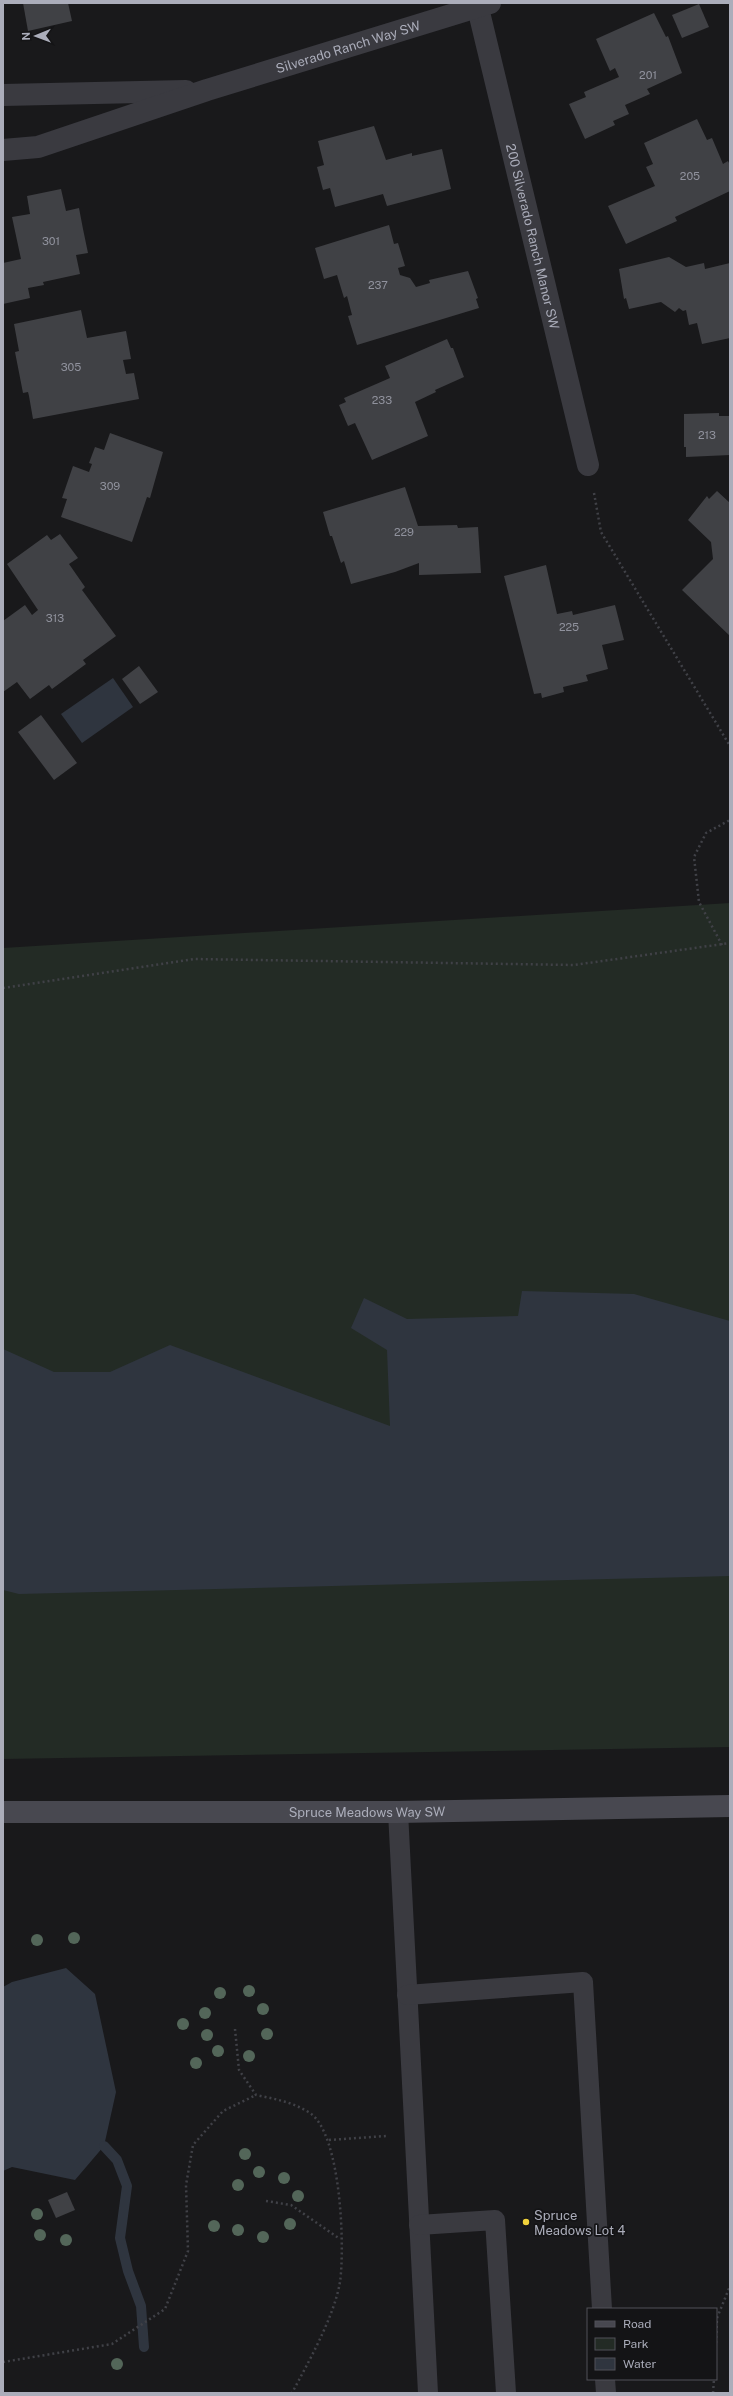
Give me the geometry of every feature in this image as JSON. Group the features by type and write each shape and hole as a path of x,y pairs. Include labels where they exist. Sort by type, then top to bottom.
{"main road":[{"name":"Spruce Meadows Way SW","path":"3,1812 398,1812 730,1806"}],"street":[{"name":"Silverado Ranch Way SW","path":"3,150 38,147 207,90 484,5"},
{"name":"200 Silverado Ranch Manor SW","path":"484,5 588,465"},
{"name":"Silverado Ranch Way SW","path":"3,96 207,90"}],"lane":[{"path":"398,1812 428,2393"},
{"path":"407,1996 584,1982 602,2308"},
{"path":"419,2224 496,2220 506,2393"},
{"path":"605,2380 606,2393"}],"path":[{"path":"588,465 601,532 730,746"},
{"path":"722,944 699,902 694,857 706,833 730,820"},
{"path":"3,988 194,959 574,965 730,943"},
{"path":"235,2029 239,2070 256,2095"},
{"path":"3,2362 112,2344 165,2308 188,2251 186,2185 193,2145 223,2111 256,2095 289,2102 312,2114 329,2140 341,2210 340,2282 323,2334 292,2393"},
{"path":"329,2140 388,2136"},
{"path":"266,2201 291,2205 340,2239"},
{"path":"717,2318 730,2286"},
{"path":"713,2393 714,2380"}],"green space":[{"path":"730,903 730,1747 3,1759 3,948"}],"water":[{"path":"113,678 133,707 82,743 61,714"},
{"path":"522,1291 634,1294 730,1321 730,1576 19,1594 3,1590 3,1349 54,1372 110,1372 170,1345 390,1426 387,1350 351,1328 364,1298 407,1319 518,1316"},
{"path":"66,1968 95,1994 116,2092 104,2146 75,2180 12,2167 3,2171 3,1987 12,1982"}],"building":[{"path":"23,3 68,3 72,21 28,31"},
{"path":"699,4 709,27 682,38 672,15"},
{"path":"654,13 666,37 668,36 682,73 647,89 650,94 625,105 629,114 613,121 615,125 585,139 569,104 586,97 584,92 619,77 615,68 610,71 596,39"},
{"path":"697,119 707,140 712,138 723,164 728,161 730,165 730,191 675,217 677,221 626,244 608,206 655,186 646,167 653,164 644,143"},
{"path":"374,126 386,160 412,153 412,156 442,149 451,189 387,206 383,194 335,207 330,188 323,190 317,167 324,165 318,141"},
{"path":"61,189 66,211 79,208 88,253 76,255 80,274 43,282 44,285 28,288 30,298 3,304 3,263 21,259 12,217 30,214 27,196"},
{"path":"389,225 394,244 398,243 405,266 398,268 400,275 410,278 416,287 430,283 429,280 468,271 478,298 476,299 479,308 357,345 348,316 352,315 347,296 344,298 337,275 324,279 315,248"},
{"path":"669,257 686,267 704,263 705,269 730,263 730,338 702,344 697,323 689,325 686,310 683,311 679,308 675,312 661,302 629,309 626,298 624,299 619,269"},
{"path":"81,310 87,338 126,331 131,359 123,360 126,374 134,373 139,399 33,419 28,392 23,393 15,352 19,351 14,324"},
{"path":"447,339 451,348 453,348 464,377 435,390 436,392 415,402 428,436 372,460 355,423 348,426 339,405 346,402 344,398 390,378 385,366"},
{"path":"719,413 719,416 730,416 730,455 686,457 686,447 684,447 684,414"},
{"path":"110,433 163,452 150,498 147,497 132,542 61,517 67,499 62,498 73,466 89,472 92,464 89,463 95,447 104,450"},
{"path":"405,487 418,526 457,525 458,528 478,527 481,573 419,575 419,563 395,572 351,584 344,561 341,563 332,536 330,536 323,512"},
{"path":"717,491 730,503 730,636 682,590 713,559 711,542 688,520 707,496 709,499"},
{"path":"60,534 78,558 69,564 85,587 82,590 116,636 83,660 86,664 52,689 49,685 30,699 17,682 3,692 3,621 25,605 32,615 38,610 7,564 47,535 51,540"},
{"path":"546,565 557,614 572,611 573,615 615,605 624,640 602,645 608,669 586,675 588,681 563,687 564,692 542,698 541,693 534,694 504,576"},
{"path":"139,666 158,692 140,704 122,679"},
{"path":"41,715 77,763 54,780 18,732"},
{"path":"67,2192 75,2210 56,2218 48,2200"}],"waterway":[{"path":"104,2146 117,2160 127,2186 120,2238 128,2271 141,2306 144,2347"}],"place":[{"name":"Spruce Meadows Lot 4","path":"526,2222"}]}
